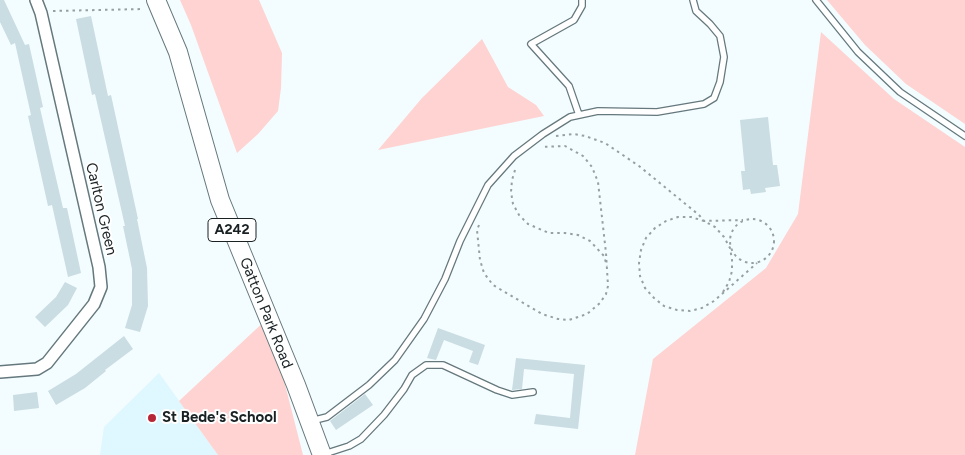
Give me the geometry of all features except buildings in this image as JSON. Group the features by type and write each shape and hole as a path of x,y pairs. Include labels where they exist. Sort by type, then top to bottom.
{"main road":[{"name":"Gatton Park Road","path":"158,4 178,52 220,200 322,455"}],"street":[{"name":"Carlton Green","path":"0,372 37,369 47,363 94,304 101,287 99,267 41,12 36,0"}],"lane":[{"path":"579,115 569,86 531,44 574,20 582,6 582,0"},
{"path":"309,421 327,417 369,385 395,360 424,318 445,279 460,240 488,186 514,156 570,117 598,111 657,112 704,104 714,98 720,82 724,57 720,36 696,11 693,0"},
{"path":"816,0 858,52 900,92 965,136"},
{"path":"322,455 349,446 361,439 384,415 412,375 426,364 443,365 512,395 533,392"}],"path":[{"path":"41,12 158,4"},
{"path":"554,136 574,134 605,143 639,166 704,221"},
{"path":"479,224 478,248 480,260 484,273 493,285 542,314 558,319 569,320 587,314 600,302 606,294 608,286 607,266 598,182 592,167 584,156 565,146 537,147"},
{"path":"515,169 511,192 513,204 519,215 528,224 549,233 578,235 590,241 604,256 607,266"},
{"path":"723,292 769,255 773,248 773,234 770,227 764,222 750,218 737,223 732,228 729,242 730,248 732,260 732,271 729,282 714,302 690,311 664,306 646,288 640,276 639,263 641,250 646,238 655,228 666,221 678,217 691,217 715,227 724,237 730,248 733,254 738,259 744,262 757,263"},
{"path":"704,221 743,220"}],"shaded area":[{"path":"180,0 259,0 282,53 278,111 258,134 237,153 191,25"},
{"path":"827,0 965,0 965,124 906,84 865,45"},
{"path":"821,32 894,99 965,147 965,455 635,455 653,359 766,268 798,214"},
{"path":"482,39 508,87 536,105 544,116 378,150 422,98"},
{"path":"268,318 303,455 218,455 179,401"},
{"name":"St Bede's School","path":"159,373 218,455 100,455 104,427"}],"place":[{"name":"St Bede's School","path":"152,418"}]}
